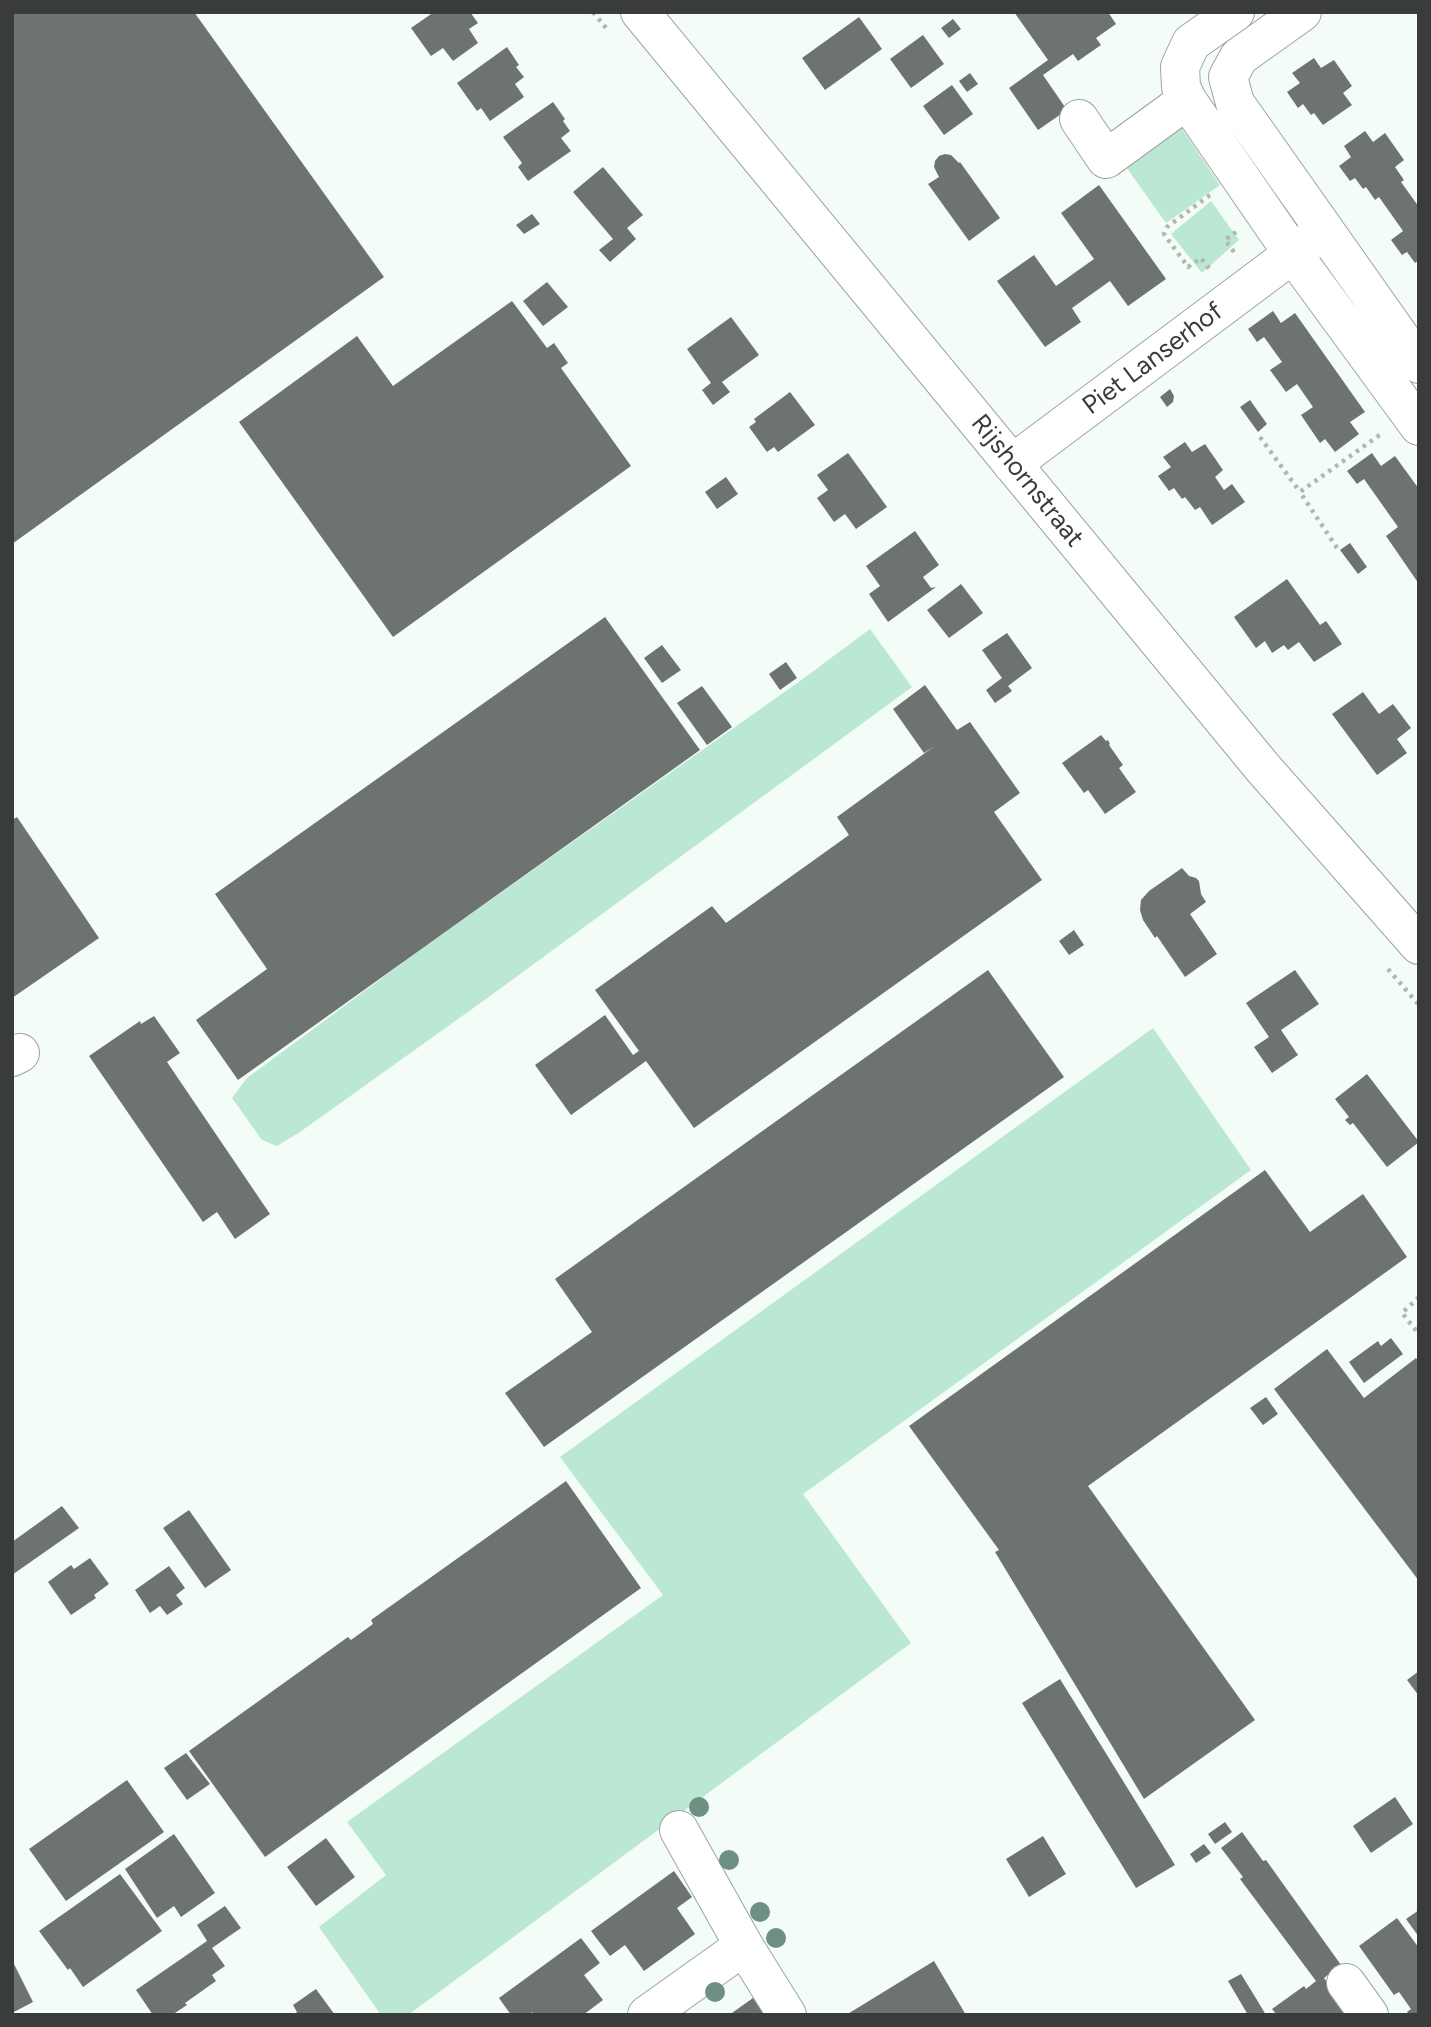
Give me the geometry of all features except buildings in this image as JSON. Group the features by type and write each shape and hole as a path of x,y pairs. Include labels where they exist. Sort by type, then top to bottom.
{"street":[{"name":"Rijshornstraat","path":"640,12 1263,768 1419,945"},
{"path":"1235,12 1191,43 1184,84 1293,254 1414,420"},
{"path":"1302,12 1239,57 1228,77 1235,103 1419,364"},
{"path":"1079,119 1106,159 1184,84 1228,77"},
{"name":"Piet Lanserhof","path":"1013,464 1324,231"},
{"path":"679,1830 744,1946 787,2015"},
{"path":"647,2015 744,1946"},
{"path":"1346,1983 1369,2015"}],"path":[{"path":"1221,267 1213,274 1201,258 1188,267 1164,234 1167,227 1239,173"},
{"path":"1229,261 1237,255 1225,240 1236,232 1234,227 1261,206"},
{"path":"1300,492 1414,420"},
{"path":"1260,437 1337,548"},
{"path":"1419,1297 1402,1313 1419,1334"}],"green space":[{"path":"1180,126 1220,185 1166,223 1126,167"},
{"path":"1211,201 1239,240 1202,273 1171,234"},
{"path":"870,629 912,687 300,1132 277,1146 262,1140 232,1098 247,1078 420,950"},
{"path":"1153,1028 1251,1170 803,1494 911,1643 408,2015 381,2015 319,1927 386,1875 347,1822 663,1595 560,1457"}]}
